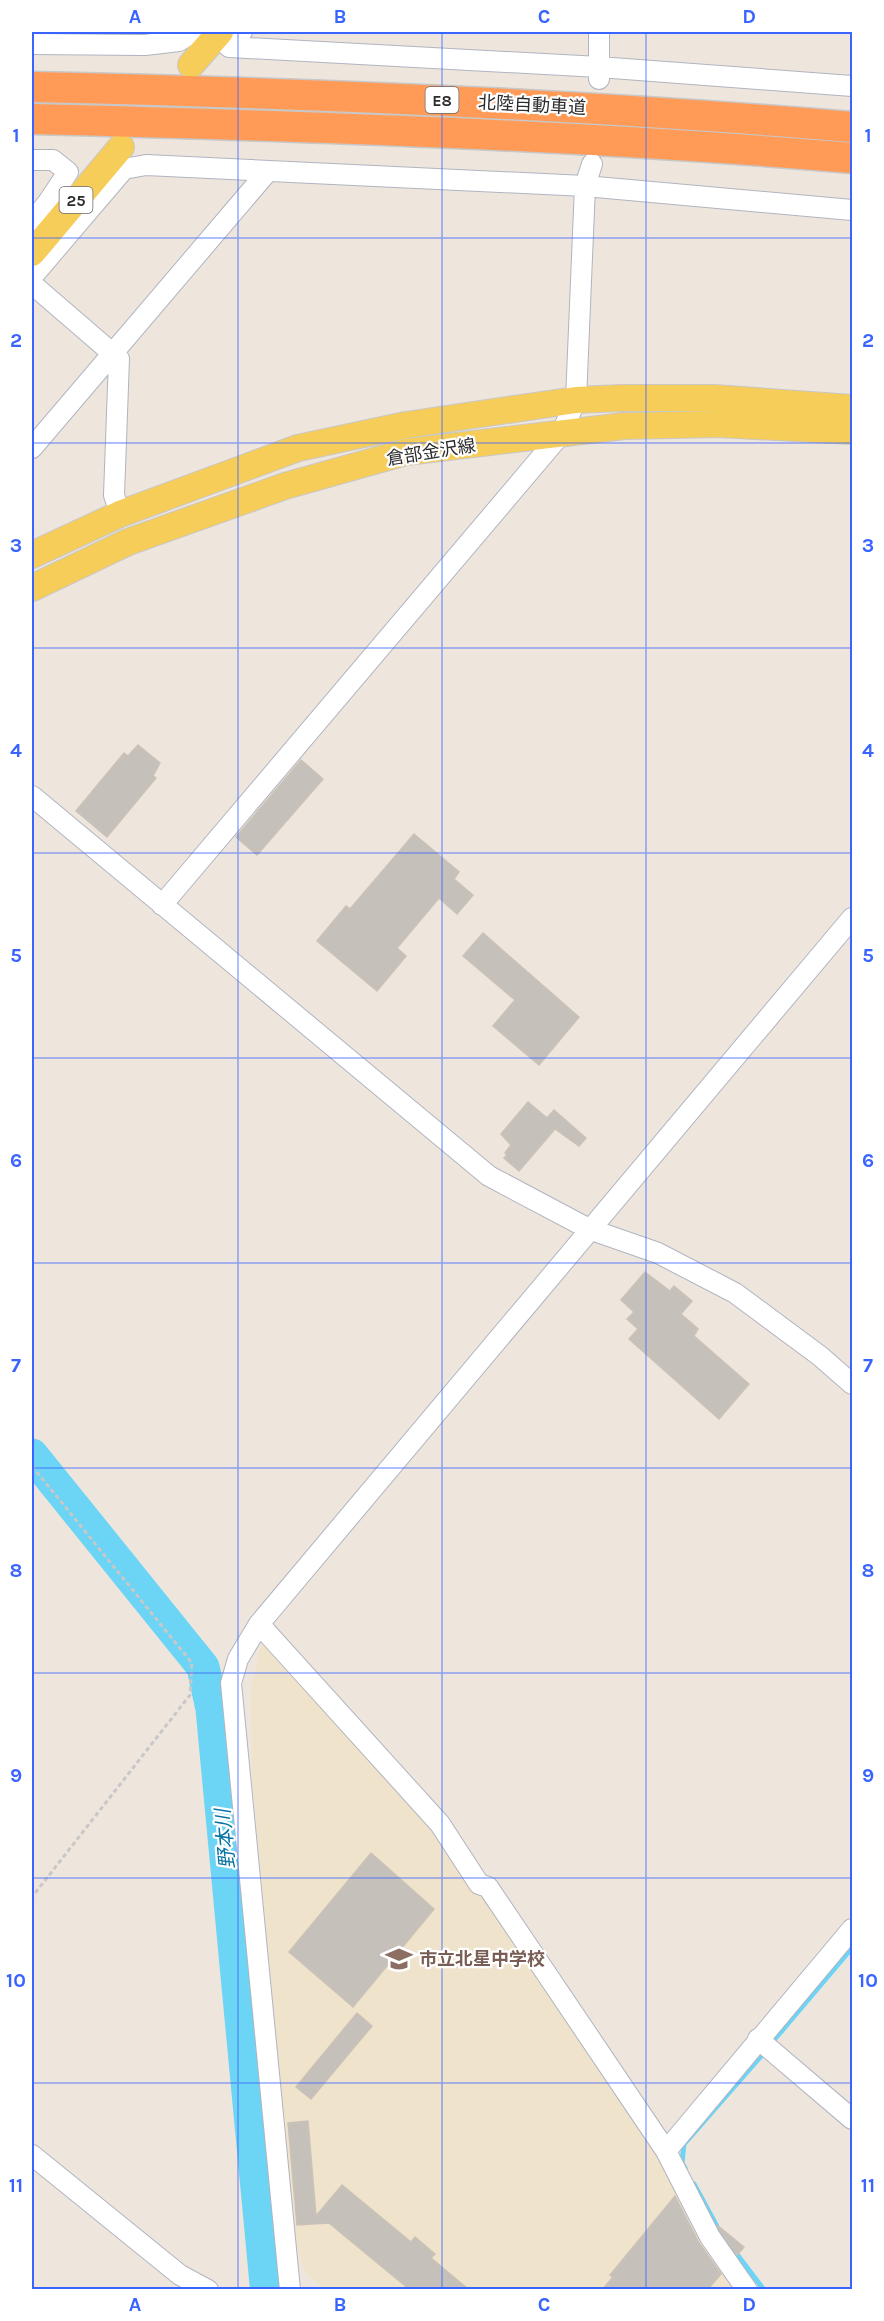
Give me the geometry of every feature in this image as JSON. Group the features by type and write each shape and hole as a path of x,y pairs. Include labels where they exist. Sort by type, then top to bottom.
{"highway":[{"name":"北陸自動車道","path":"32,87 262,92 511,103 852,126"},
{"name":"北陸自動車道","path":"32,119 263,125 502,135 852,158"}],"main road":[{"path":"191,65 220,32"},
{"name":"25","path":"32,253 121,147"},
{"name":"倉部金沢線","path":"32,555 120,514 298,448 406,425 576,400 622,398 714,399 852,408"},
{"name":"倉部金沢線","path":"32,588 128,542 285,486 406,452 624,426 718,424 852,431"}],"street":[{"path":"32,44 145,45 179,41 193,32"},
{"path":"242,32 229,47 599,73 852,86"},
{"path":"599,32 599,73"},
{"path":"32,160 53,160 68,172 32,222"},
{"path":"162,905 561,434 576,400 585,186 592,164"},
{"path":"32,277 123,169 146,165 585,186 852,210"},
{"path":"32,448 267,171"},
{"path":"32,284 119,359 114,495 120,514"},
{"path":"32,795 489,1176 589,1229 658,1252 735,1293 820,1356 852,1384"},
{"path":"290,2289 231,1683 238,1659 259,1624 852,918"},
{"path":"259,1624 440,1824 479,1884 488,1887 666,2151 710,2237 747,2289"},
{"path":"666,2151 852,1929"},
{"path":"759,2039 852,2119"},
{"path":"32,2155 180,2275 208,2289"}],"path":[{"path":"32,1466 192,1664 190,1695 32,1897"}],"shaded area":[{"name":"市立北星中学校","path":"268,1644 427,1820 483,1894 660,2150 741,2289 326,2290 307,2274 301,2262 295,2237 252,1777 251,1686 261,1645"}],"building":[{"path":"138,745 160,763 153,776 156,778 107,837 76,811 124,753 128,756"},
{"path":"301,760 323,779 257,855 236,837"},
{"path":"414,834 459,872 454,879 473,895 457,914 439,898 397,948 406,956 377,991 317,941 346,906 350,909"},
{"path":"483,933 579,1017 539,1065 493,1026 515,1000 463,956"},
{"path":"528,1102 547,1118 554,1110 586,1138 579,1146 555,1129 519,1171 504,1158 511,1145 501,1134"},
{"path":"645,1272 670,1291 674,1286 692,1301 681,1314 698,1329 694,1336 749,1384 719,1419 629,1339 638,1329 627,1319 634,1312 621,1300"},
{"path":"371,1853 434,1909 353,2007 289,1952"},
{"path":"357,2013 372,2026 311,2099 296,2087"},
{"path":"308,2121 316,2216 342,2185 411,2242 415,2237 435,2254 431,2258 468,2289 409,2289 329,2223 297,2225 288,2123"},
{"path":"675,2196 699,2243 721,2274 708,2289 603,2289 613,2277 610,2275"},
{"path":"717,2225 744,2247 737,2255 720,2231"}],"waterway":[{"name":"野本川","path":"32,1455 203,1667 212,1709 266,2284"},
{"path":"774,2040 852,1948"},
{"path":"685,2168 682,2163 684,2144 761,2056"},
{"path":"694,2184 720,2232 764,2290"}],"place":[{"name":"市立北星中学校","path":"399,1959"}]}
